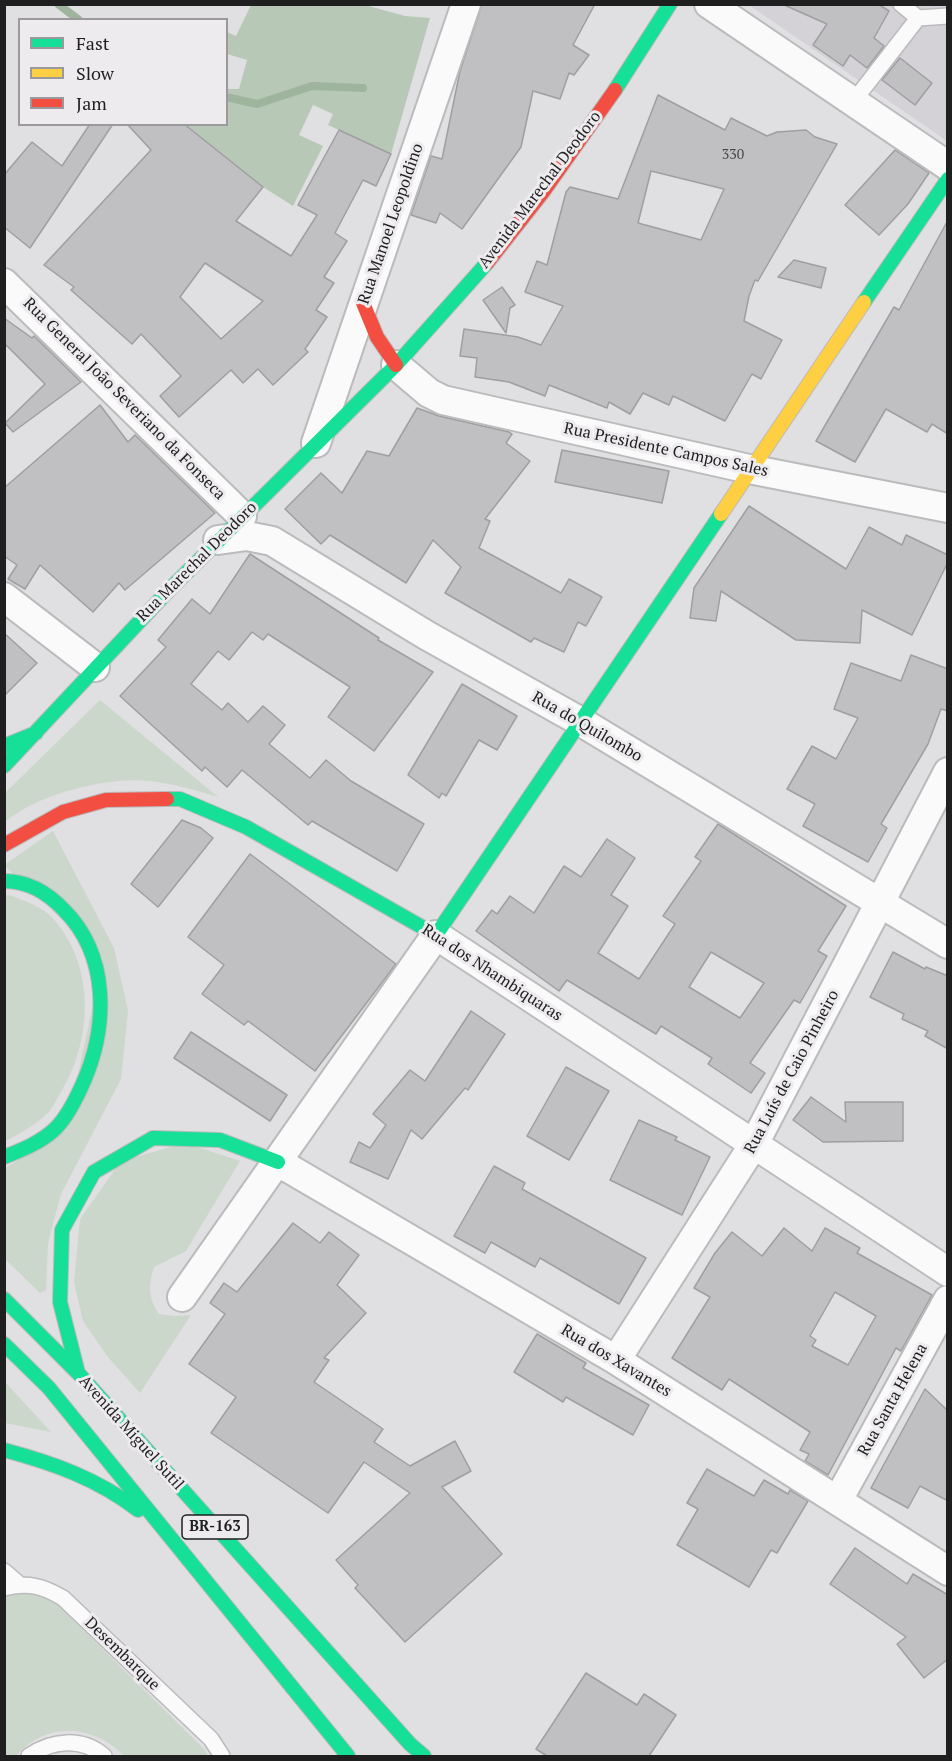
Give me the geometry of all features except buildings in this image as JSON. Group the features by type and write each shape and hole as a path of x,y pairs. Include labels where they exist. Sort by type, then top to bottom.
{"main road":[{"name":"Avenida Marechal Deodoro","path":"396,365 464,289 528,210 591,126 670,4"},
{"path":"436,935 583,723 749,469 948,179"},
{"path":"363,303 377,338 396,365"},
{"name":"Rua Marechal Deodoro","path":"4,766 95,667 218,540 396,365"},
{"path":"4,746 36,733"},
{"name":"Rua dos Nhambiquaras","path":"4,845 63,812 106,800 180,800 246,826 436,935"},
{"path":"4,881 14,881 42,890 67,910 88,942 100,978 100,1028 87,1078 61,1123 25,1149 4,1157"},
{"path":"78,1373 60,1302 62,1230 94,1172 153,1138 220,1140 278,1162"},
{"name":"Avenida Miguel Sutil","path":"4,1299 78,1373 410,1744 424,1756"},
{"name":"Avenida Miguel Sutil","path":"4,1344 49,1388 177,1542 348,1756"},
{"path":"4,1450 54,1462 124,1499 177,1542"}],"street":[{"name":"Rua Manoel Leopoldino","path":"316,443 466,4"},
{"path":"709,4 948,166"},
{"name":"Rua General João Severiano da Fonseca","path":"4,283 242,516"},
{"name":"Rua Presidente Campos Sales","path":"396,365 423,388 443,400 749,469 948,508"},
{"name":"Rua do Quilombo","path":"218,540 247,536 272,541 426,635 583,723 948,944"},
{"path":"4,597 95,667"},
{"name":"Rua Luís de Caio Pinheiro","path":"616,1360 754,1144 948,772"},
{"path":"182,1297 436,935"},
{"name":"Rua dos Nhambiquaras","path":"436,935 948,1272"},
{"name":"Rua dos Xavantes","path":"278,1162 616,1360 948,1571"},
{"name":"Rua Santa Helena","path":"838,1500 948,1300"}],"lane":[{"path":"901,4 918,18 948,16"},
{"path":"853,102 918,18"},
{"path":"4,1571 12,1586"},
{"name":"Desembarque","path":"12,1586 42,1586 63,1598 211,1739 222,1756"},
{"path":"29,1756 52,1744 69,1743 84,1745 104,1756"}],"shaded area":[{"path":"749,5 947,5 947,141"},
{"path":"100,700 218,797 159,782 114,781 54,795 35,803 5,822 5,793"},
{"path":"53,831 114,948 128,1011 121,1079 61,1194 48,1243 46,1290 40,1293 5,1259 5,1168 66,1130 103,958 4,865"},
{"path":"9,895 40,908 56,922 69,941 78,961 85,1005 84,1027 79,1049 72,1070 53,1106 37,1122 5,1141 4,896"},
{"path":"185,1143 240,1161 186,1251 154,1267 150,1291 159,1314 191,1315 140,1393 107,1356 83,1321 74,1282 80,1219 121,1161"},
{"path":"5,1382 51,1432 5,1423"},
{"path":"28,1591 51,1598 205,1750 208,1756 124,1756 112,1745 98,1738 70,1731 55,1732 41,1737 16,1756 5,1756 4,1593"}],"green space":[{"path":"251,5 365,5 405,16 430,18 391,154 328,125 333,114 313,105 299,135 323,146 293,206 263,187 185,126 228,126 228,89 239,89 247,60 228,54 228,32 236,36"}],"waterway":[{"path":"58,4 76,18"},
{"path":"228,97 257,104 312,86 363,88"}],"traffic: fast":[{"path":"615,90 670,4"},
{"path":"864,302 948,179"},
{"path":"4,766 169,590 396,365 487,263"},
{"path":"167,799 180,799 246,827 436,935 721,514"},
{"path":"4,746 36,733"},
{"path":"4,881 21,883 44,893 64,910 79,928 89,948 100,991 100,1014 92,1059 72,1106 56,1128 25,1148 4,1157"},
{"path":"78,1373 60,1302 62,1230 94,1172 153,1138 220,1140 278,1162"},
{"path":"4,1299 78,1373 410,1744 424,1756"},
{"path":"4,1344 49,1388 348,1756"},
{"path":"4,1450 74,1473 107,1489 138,1510"}],"traffic: slow":[{"path":"721,514 864,302"}],"traffic: jam":[{"path":"487,263 543,192 615,90"},
{"path":"363,303 377,337 396,365"},
{"path":"4,845 63,812 106,800 167,799"}]}
